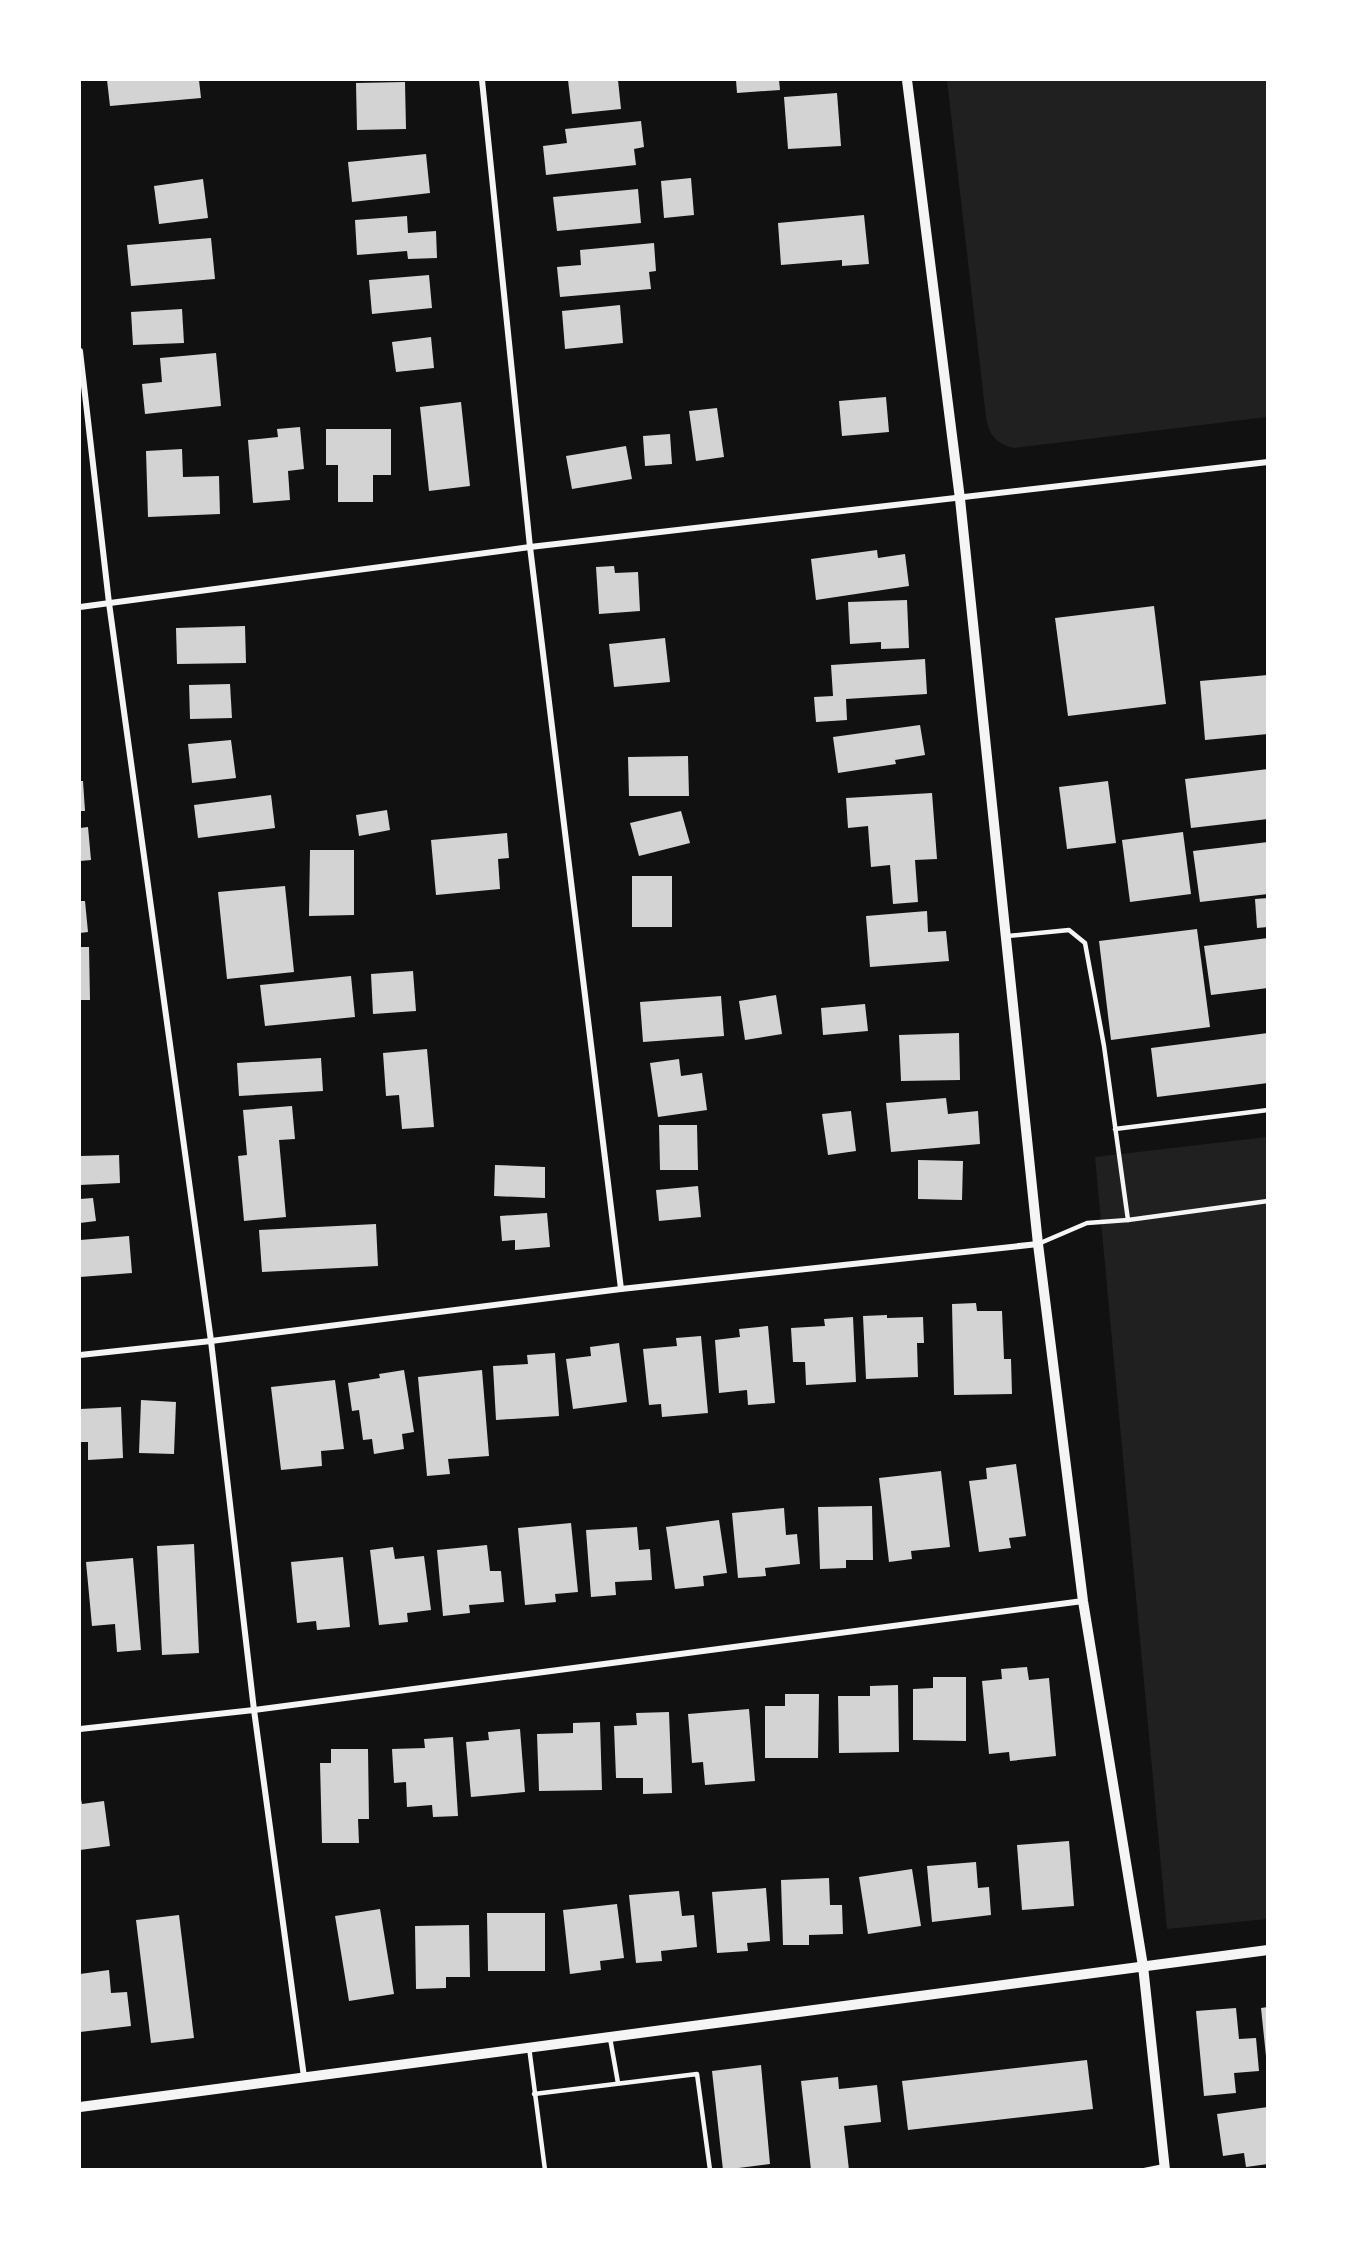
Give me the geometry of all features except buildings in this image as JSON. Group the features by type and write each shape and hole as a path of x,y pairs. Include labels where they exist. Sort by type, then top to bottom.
{"street":[{"path":"482,80 530,547 621,1289"},
{"path":"907,80 960,499 1038,1244 1083,1601 1143,1966 1165,2168"},
{"path":"80,351 109,603 211,1341 254,1710 304,2077"},
{"path":"80,607 530,547 1268,462"},
{"path":"80,1355 211,1341 621,1289 1038,1244"},
{"path":"80,1729 254,1710 1083,1601"},
{"path":"80,2107 1268,1950"}],"lane":[{"path":"1006,936 1069,930 1086,943 1104,1046 1128,1221"},
{"path":"1115,1129 1268,1110"},
{"path":"1038,1244 1087,1223 1128,1221 1268,1201"},
{"path":"610,2036 618,2083"},
{"path":"529,2048 545,2169"},
{"path":"534,2094 697,2074 710,2169"},
{"path":"1145,2169 1165,2168"}],"shaded area":[{"path":"947,80 1267,80 1267,417 1014,448 994,438 986,417"},
{"path":"1267,1137 1267,1919 1167,1929 1095,1157"}]}
